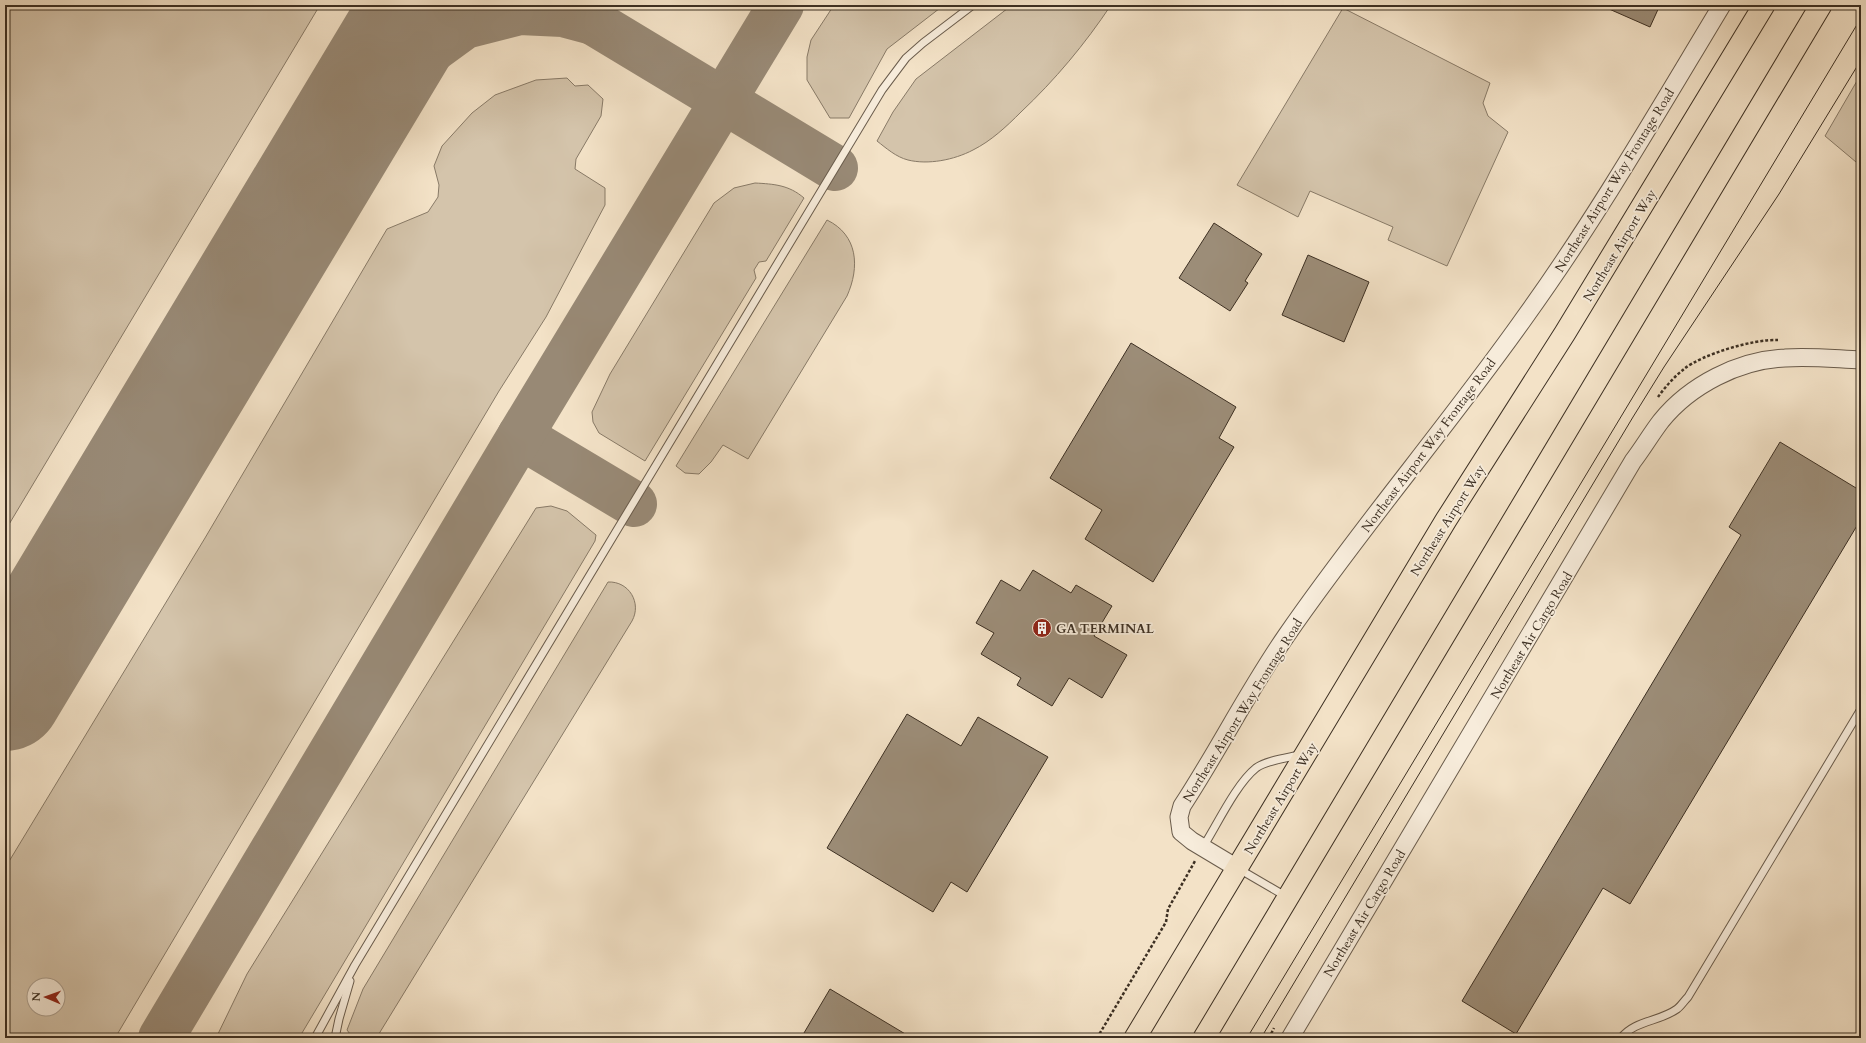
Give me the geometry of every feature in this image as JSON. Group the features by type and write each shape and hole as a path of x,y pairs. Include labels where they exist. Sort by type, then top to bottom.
{"main road":[{"name":"Northeast Airport Way","path":"1135,1038 1308,753 1446,520 1565,333 1764,5"},
{"path":"1204,1038 1821,5"}],"street":[{"name":"Northeast Airport Way Frontage Road","path":"1237,868 1181,832 1179,817 1182,806 1284,639 1327,578 1524,319 1563,263 1602,204 1722,5"},
{"name":"Northeast Air Cargo Road","path":"1290,1038 1633,461 1662,420 1681,401 1707,383 1731,370 1749,363 1786,357 1861,360"}],"lane":[{"path":"315,1038 355,965 882,90 906,58 973,5"},
{"path":"1621,1038 1625,1032 1635,1026 1677,1009 1688,997 1861,709"},
{"path":"1203,847 1239,787 1256,768 1263,764 1308,753"},
{"path":"1237,868 1288,898"},
{"path":"335,1038 355,965"}],"path":[{"path":"1097,1038 1163,929 1166,922 1168,909 1192,866"}],"shaded area":[{"path":"5,5 320,5 5,531"},
{"path":"834,5 944,5 887,49 849,118 830,118 807,80 807,57 811,40"},
{"path":"1012,5 1111,5 1080,48 1034,100 1004,128 980,146 966,154 949,159 924,162 899,157 877,141 893,112 916,79"},
{"path":"1343,8 1490,83 1483,103 1488,116 1508,132 1447,266 1388,240 1393,227 1310,191 1298,217 1237,185"},
{"path":"1861,74 1861,147 1856,162 1825,136"},
{"path":"567,78 575,86 588,85 603,99 601,116 576,159 575,169 605,188 605,205 546,317 499,391 115,1038 5,1038 5,868 205,538 387,229 428,212 438,197 439,185 434,166 442,146 472,113 495,95 536,80"},
{"path":"755,183 787,188 793,190 804,198 766,261 759,262 754,270 756,278 645,461 599,433 593,422 592,412 610,374 714,203 734,188"},
{"path":"827,220 837,226 845,234 854,253 854,274 847,296 748,459 723,445 711,462 699,474 685,473 676,466"},
{"path":"551,506 567,511 596,535 595,541 299,1038 216,1038 247,974 536,508"},
{"path":"608,582 622,585 632,594 635,614 632,621 377,1037 353,1038 347,1030 363,989"}],"building":[{"path":"1600,5 1660,5 1650,27"},
{"path":"1214,223 1262,254 1245,281 1248,283 1230,311 1179,278"},
{"path":"1308,255 1369,282 1344,342 1282,315"},
{"path":"1131,343 1236,407 1219,438 1234,447 1153,582 1085,539 1102,510 1050,478"},
{"path":"1780,442 1861,491 1861,519 1630,904 1603,888 1516,1034 1462,1001 1741,535 1729,527"},
{"path":"1033,570 1071,593 1076,585 1112,606 1094,636 1127,655 1102,698 1069,678 1052,706 1017,685 1021,678 981,654 994,633 976,623 1001,580 1020,591"},
{"path":"907,714 961,746 978,717 1048,757 967,892 951,882 933,912 827,848"},
{"path":"830,989 912,1038 801,1038"}],"taxiway":[{"path":"572,5 593,22 835,168"},
{"path":"161,1038 520,436 781,5"},
{"path":"352,117 417,61 465,26 520,12 563,14 593,22"},
{"path":"520,436 634,504"}],"runway":[{"path":"5,694 419,5"}],"tram line":[{"path":"1247,1038 1861,18"},
{"path":"1261,1038 1633,417 1664,367 1779,194 1861,60"}],"place":[{"name":"GA TERMINAL","path":"1042,628"}]}
